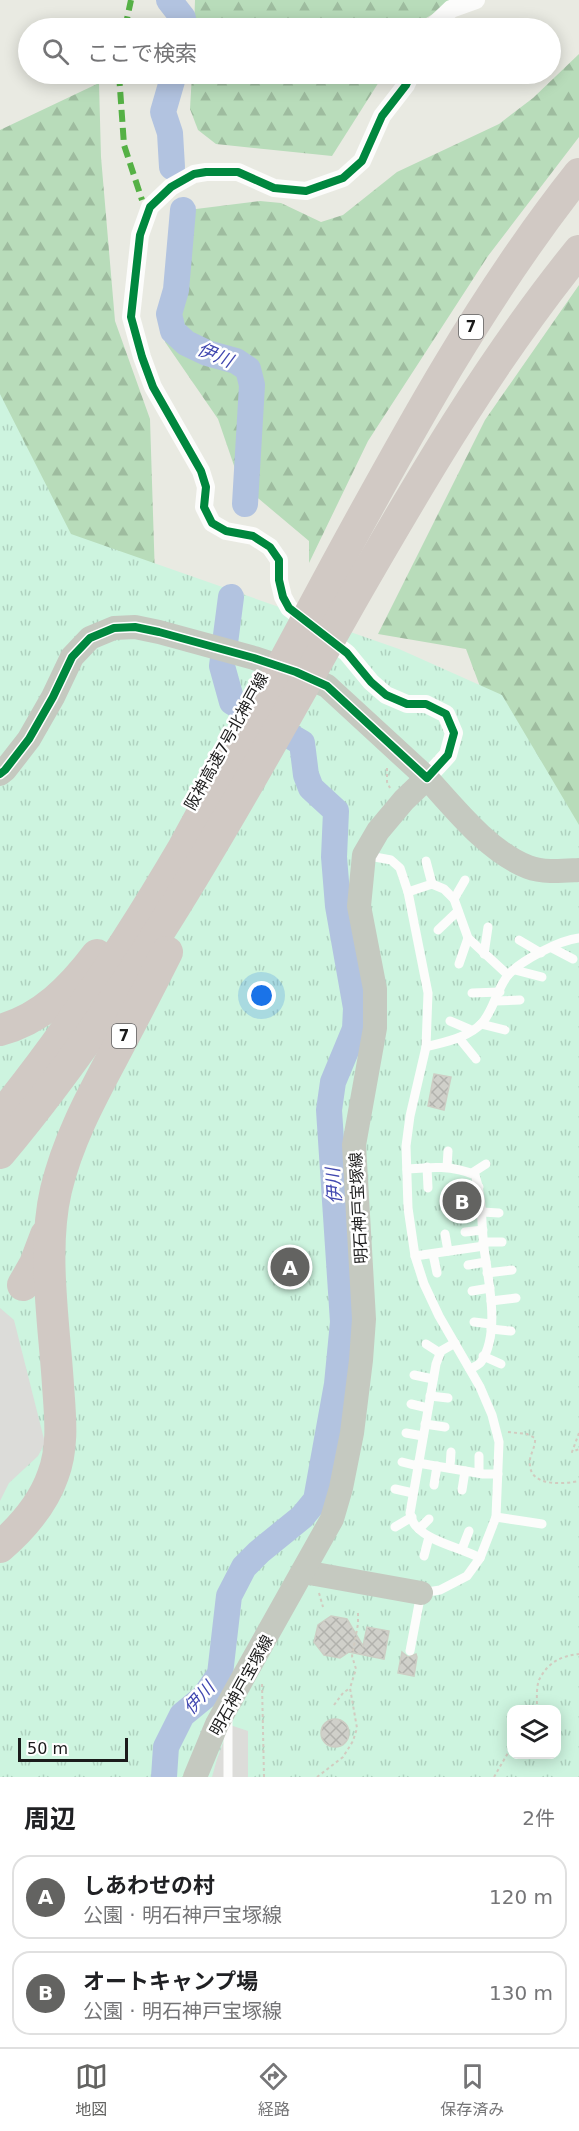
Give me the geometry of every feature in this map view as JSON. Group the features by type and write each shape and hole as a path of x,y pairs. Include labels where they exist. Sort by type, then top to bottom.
{"highway":[{"name":"阪神高速7号北神戸線","path":"0,1153 100,1022 165,923 194,852 268,692 377,489 478,316 538,228 579,174"},
{"name":"阪神高速7号北神戸線","path":"0,1117 46,1058 106,974 153,901 194,852 261,760 405,506 492,366 579,251"},
{"name":"7","path":"0,1030 15,1025 52,1004 75,982 147,886 194,852"},
{"name":"7","path":"0,1547 35,1510 49,1486 58,1459 60,1417 51,1284 51,1217 56,1187 85,1109 145,996 194,852"},
{"path":"23,1285 41,1248 51,1217"}],"street":[{"path":"442,18 451,9 476,0"},
{"path":"406,84 382,116 362,161 343,178 306,191 274,188 238,171 206,172 194,174 171,187 150,207 140,235 131,317 153,387 201,471 206,487 204,507 212,523 226,531 253,536 270,547 279,560 279,580 283,597 289,608 347,653 371,682 386,694 407,704 426,704 446,714 454,733 448,755 428,778"},
{"path":"0,774 29,739 72,657 90,638 114,628 135,627 254,658 296,672 327,686 428,778 459,813 504,854 530,867 554,872 579,870"},
{"name":"明石神戸宝塚線","path":"195,1777 218,1724 332,1519 341,1488 352,1433 364,1319 354,1145 375,1028 375,989 359,906 364,855 378,831 428,778"},
{"path":"304,1572 421,1593"}],"lane":[{"path":"364,855 391,860 400,867 408,892 428,993 426,1047 410,1116 406,1146 408,1208 415,1256 434,1305 492,1414 499,1442 496,1518 480,1558 467,1576 440,1590 421,1593 410,1651"},
{"path":"426,861 432,885"},
{"path":"454,898 465,880"},
{"path":"408,892 432,885 444,889 454,898 468,939 484,954 512,972 543,977"},
{"path":"438,930 458,911"},
{"path":"484,954 488,927"},
{"path":"426,1047 459,1038 481,1024 512,972 541,953 569,939 579,938"},
{"path":"459,964 468,939"},
{"path":"519,940 541,953"},
{"path":"552,948 573,959"},
{"path":"472,993 520,1000"},
{"path":"450,1021 471,1030"},
{"path":"481,1024 505,1030"},
{"path":"459,1038 477,1059"},
{"path":"447,1167 448,1151"},
{"path":"472,1173 486,1164"},
{"path":"407,1169 427,1167 462,1169 475,1175 479,1187 490,1288 491,1327 480,1363 470,1369"},
{"path":"427,1167 428,1188"},
{"path":"463,1190 479,1187"},
{"path":"482,1212 499,1213"},
{"path":"465,1232 483,1230"},
{"path":"445,1234 448,1251"},
{"path":"415,1256 502,1242"},
{"path":"433,1254 437,1273"},
{"path":"468,1265 486,1262"},
{"path":"488,1273 512,1270"},
{"path":"472,1291 490,1288"},
{"path":"491,1301 516,1298"},
{"path":"474,1322 511,1331"},
{"path":"455,1343 440,1353 433,1379 410,1513 419,1529 429,1537 480,1558"},
{"path":"426,1344 440,1353"},
{"path":"483,1356 501,1364"},
{"path":"414,1375 433,1379"},
{"path":"430,1396 448,1398"},
{"path":"411,1404 428,1407"},
{"path":"425,1424 445,1427"},
{"path":"406,1433 423,1436"},
{"path":"450,1468 452,1452"},
{"path":"479,1456 479,1473"},
{"path":"402,1462 498,1474"},
{"path":"434,1485 437,1466"},
{"path":"462,1490 465,1471"},
{"path":"395,1489 413,1493"},
{"path":"395,1527 412,1518"},
{"path":"496,1518 542,1524"},
{"path":"419,1529 429,1519"},
{"path":"462,1549 469,1531"},
{"path":"424,1556 429,1537"},
{"path":"228,1706 228,1777"}],"path":[{"path":"387,768 387,782 391,791"},
{"path":"496,1431 527,1434 535,1438 530,1468 541,1479 554,1484 579,1481"},
{"path":"579,1433 572,1452 579,1449"},
{"path":"317,1777 343,1757 353,1741 357,1728 350,1688 356,1669 352,1656 358,1611"},
{"path":"537,1705 539,1680 555,1660 564,1655 579,1654"},
{"path":"334,1704 350,1688"},
{"path":"262,1695 264,1777"},
{"path":"494,1777 507,1755"}],"green space":[{"path":"195,0 457,0 426,18 194,18"},
{"path":"579,54 579,137 488,256 368,441 309,563 309,541 240,483 218,419 165,342 165,272 188,210 260,201 281,203 321,222 343,215 397,172 499,124 548,84 561,84 561,71"},
{"path":"99,84 101,157 115,321 150,419 155,577 0,694 0,130"},
{"path":"191,84 378,84 332,156 216,144 198,130 190,109"},
{"path":"579,285 579,843 491,716 466,649 378,634 485,420"},
{"path":"0,394 71,534 399,649 502,695 579,825 579,1777 0,1777"}],"shaded area":[{"path":"0,1308 14,1320 45,1443 38,1456 9,1483 0,1501"},
{"path":"230,1725 248,1731 248,1777 212,1777 217,1759"}],"building":[{"path":"434,1074 451,1077 444,1110 428,1106"},
{"path":"331,1616 347,1619 363,1646 367,1627 389,1631 384,1659 349,1652 340,1658 324,1655 314,1642 318,1625"},
{"path":"402,1652 408,1657 416,1654 414,1676 398,1673"},
{"path":"335,1719 345,1723 349,1733 345,1743 335,1747 325,1743 321,1733 325,1723"}],"waterway":[{"name":"伊川","path":"169,0 183,18"},
{"name":"伊川","path":"171,84 163,112 170,133 172,167"},
{"name":"伊川","path":"183,210 176,290 169,314 173,331 186,343 207,353 236,361 248,369 252,385 245,504"},
{"name":"伊川","path":"164,1777 166,1747 182,1715 204,1697 220,1674 229,1596 244,1567 302,1517 316,1500 337,1384 343,1322 329,1110 333,1082 355,1029 356,1008 338,906 334,857 336,811 311,788 306,775 302,743 232,702 222,666 231,597"}],"marked path":[{"path":"127,18 131,0"},
{"path":"120,84 124,145 142,200"}],"cycle path":[{"path":"0,774 29,739 72,657 90,638 114,628 135,627 254,658 296,672 327,686 427,778 448,755 454,733 446,714 426,704 407,704 386,695 371,682 347,653 289,608 283,597 279,580 279,560 270,547 253,536 226,531 212,523 204,507 206,487 201,471 153,387 131,317 140,235 150,207 171,187 194,174 206,172 238,172 274,188 306,191 343,178 362,161 382,116 406,84"}],"place":[{"name":"オートキャンプ場","path":"462,1201"},
{"name":"しあわせの村","path":"290,1267"}]}
